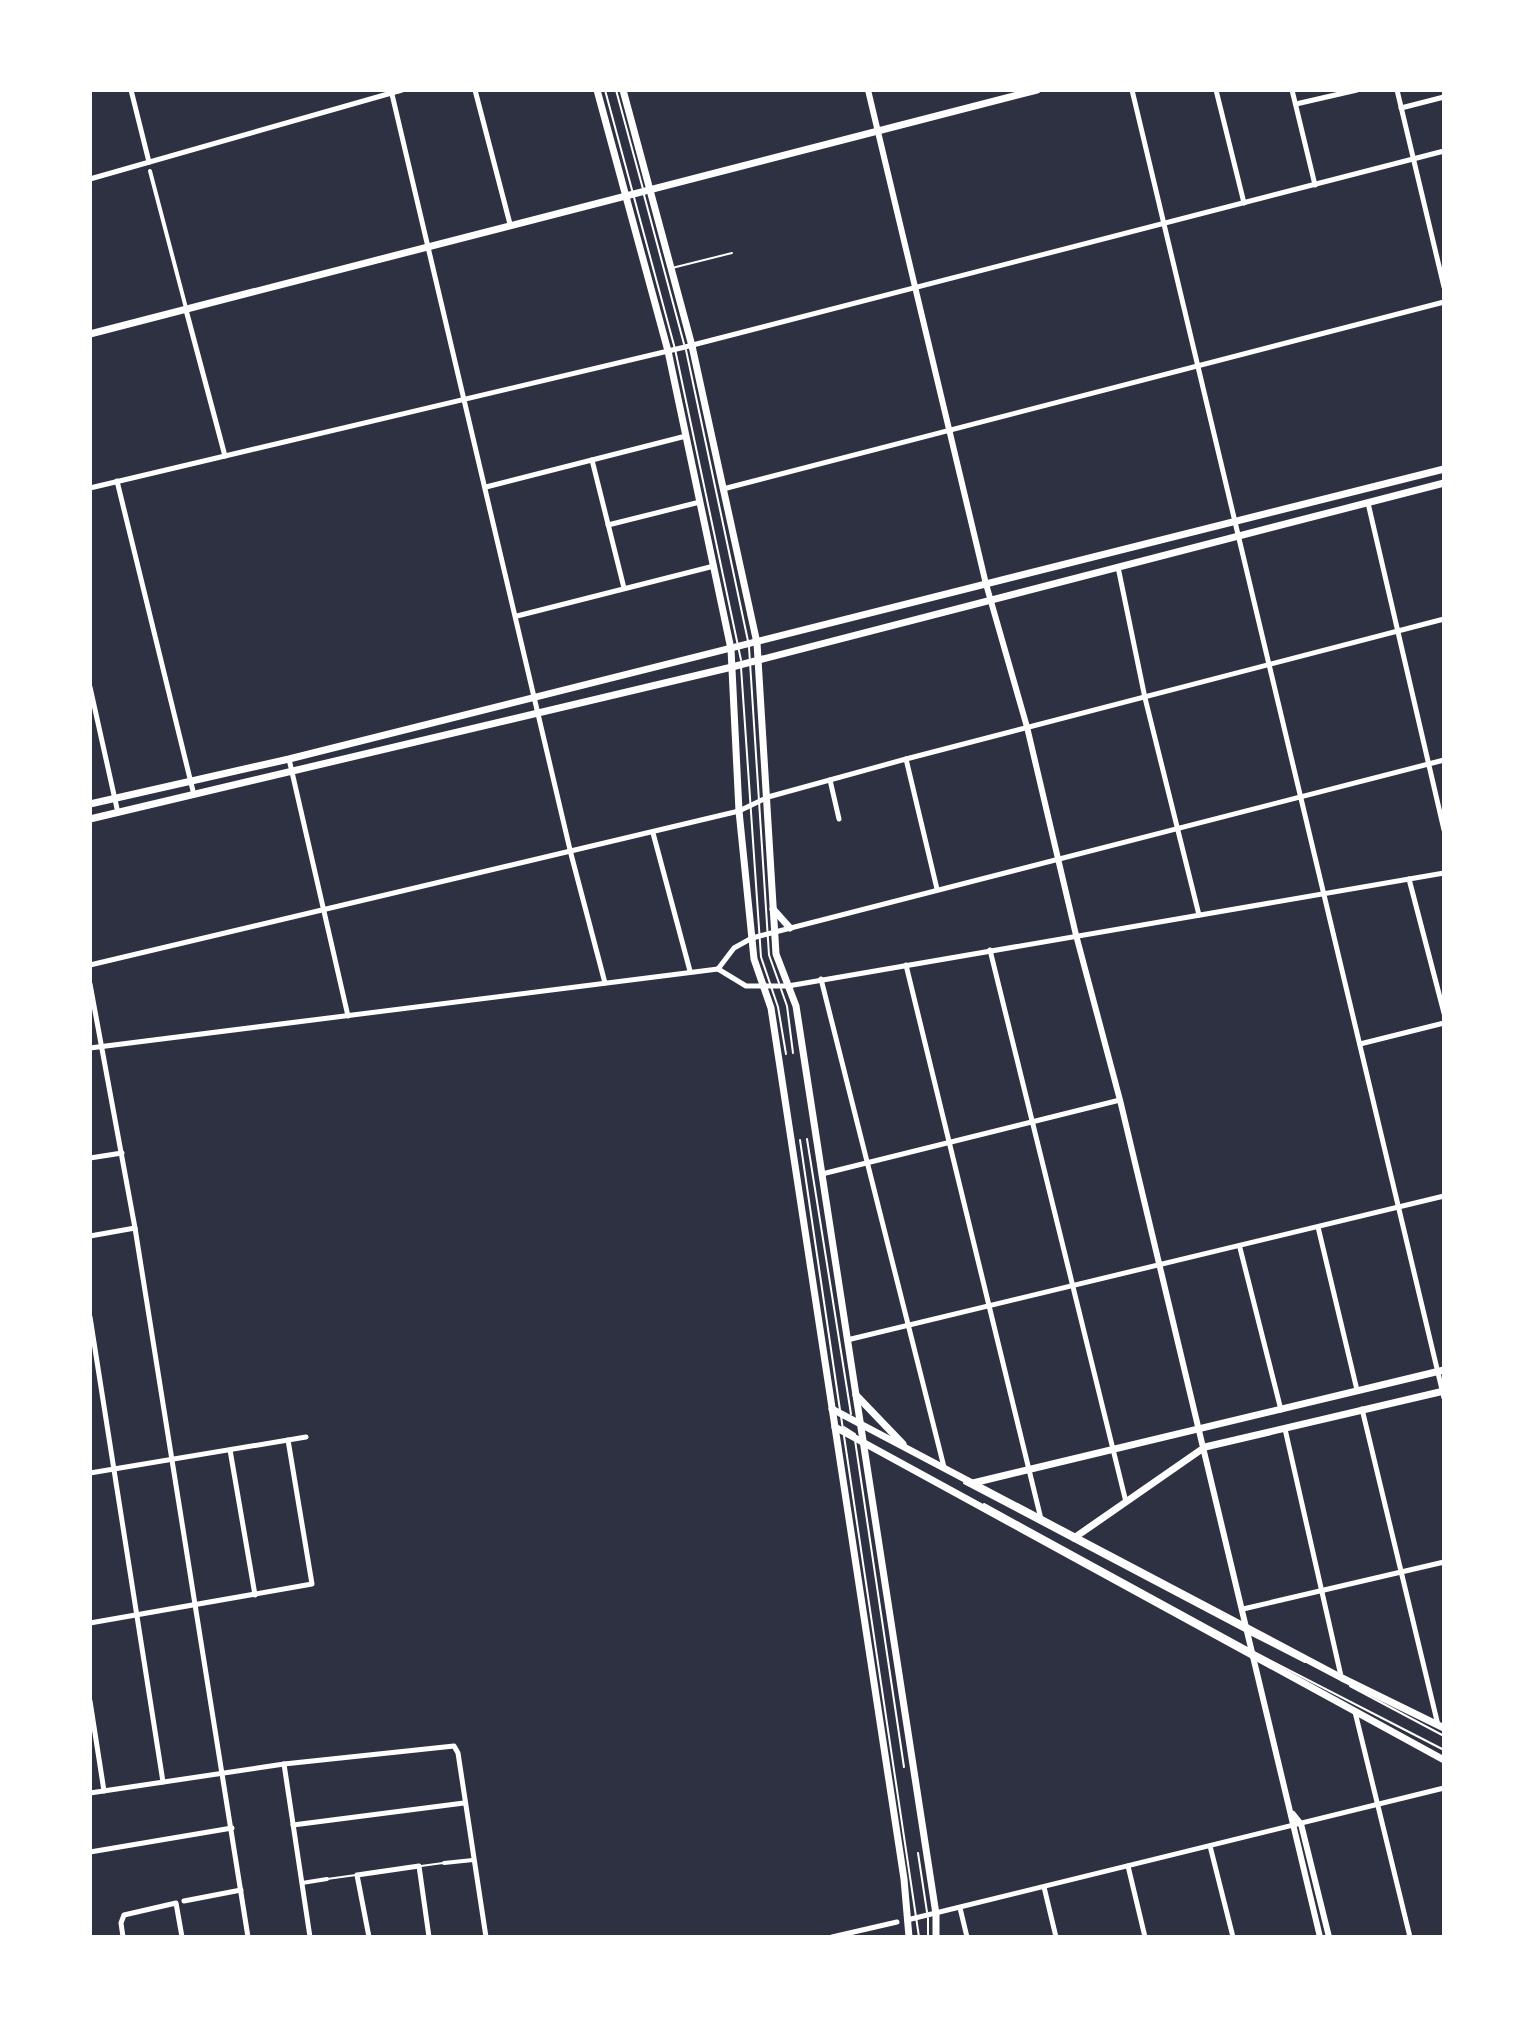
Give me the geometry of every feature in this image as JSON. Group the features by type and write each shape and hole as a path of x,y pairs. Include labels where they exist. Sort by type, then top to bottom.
{"main road":[{"path":"597,90 672,350 686,436 714,566 735,648 745,663 764,799 773,908 771,934 784,986 796,1006 856,1394 856,1424 936,1937"},
{"path":"623,90 647,192 671,269 723,489 753,644 745,663 739,811 756,937 754,959 768,988 832,1409 840,1429 909,1937"},
{"path":"90,334 1037,90"},
{"path":"90,804 289,759 1444,469"},
{"path":"90,819 293,774 745,663 1444,483"},
{"path":"773,908 790,928"},
{"path":"973,1483 1441,1371"},
{"path":"856,1394 907,1448"},
{"path":"1074,1538 1205,1447 1362,1409 1443,1394"},
{"path":"832,1409 1248,1631 1441,1727"},
{"path":"840,1429 1444,1760"}],"street":[{"path":"131,90 149,162"},
{"path":"90,179 402,90"},
{"path":"475,90 510,224"},
{"path":"868,90 986,584 1027,727 1293,1814 1329,1937"},
{"path":"1132,90 1233,523 1398,1207 1441,1371 1443,1394"},
{"path":"1216,90 1244,203"},
{"path":"1292,90 1315,185"},
{"path":"1296,104 1357,90"},
{"path":"1397,90 1444,287"},
{"path":"391,91 540,712 571,854 605,983"},
{"path":"1401,108 1444,97"},
{"path":"90,488 672,350 1444,151"},
{"path":"150,171 225,456"},
{"path":"723,489 1444,302"},
{"path":"486,487 686,436"},
{"path":"592,460 624,588"},
{"path":"117,481 194,796"},
{"path":"608,525 700,502"},
{"path":"1368,503 1444,830"},
{"path":"517,616 714,566"},
{"path":"1118,567 1145,698 1199,915"},
{"path":"90,965 571,854 739,811 764,799 906,759 1444,619"},
{"path":"90,687 118,813"},
{"path":"289,759 348,1016"},
{"path":"906,759 937,889"},
{"path":"718,969 734,948 756,937 1444,760"},
{"path":"830,780 839,819"},
{"path":"653,833 690,971"},
{"path":"90,1048 690,971 718,969 736,982 768,988 784,986 1444,873"},
{"path":"1409,879 1444,1013"},
{"path":"990,950 1126,1502"},
{"path":"906,965 1042,1520"},
{"path":"821,979 944,1467"},
{"path":"90,984 104,1046 135,1228 248,1937"},
{"path":"1359,1044 1444,1023"},
{"path":"822,1174 1120,1100"},
{"path":"90,1158 122,1153"},
{"path":"847,1340 1240,1248 1444,1196"},
{"path":"1318,1227 1357,1391"},
{"path":"90,1236 135,1228"},
{"path":"1240,1248 1281,1410"},
{"path":"90,1317 163,1782"},
{"path":"1362,1409 1400,1573 1441,1727"},
{"path":"1285,1428 1342,1678"},
{"path":"90,1473 306,1437"},
{"path":"90,1623 195,1607 312,1584 288,1440"},
{"path":"230,1450 255,1595"},
{"path":"1243,1609 1444,1562"},
{"path":"90,1701 104,1791"},
{"path":"1355,1711 1410,1937"},
{"path":"90,1793 284,1764 454,1746 458,1753 486,1937"},
{"path":"284,1764 310,1937"},
{"path":"908,1920 1444,1788"},
{"path":"293,1825 464,1803"},
{"path":"1297,1825 1320,1937"},
{"path":"90,1852 232,1828"},
{"path":"1210,1846 1233,1937"},
{"path":"444,1863 473,1860"},
{"path":"369,1937 357,1875 419,1866 429,1937"},
{"path":"1128,1866 1145,1937"},
{"path":"301,1883 327,1879"},
{"path":"1044,1887 1056,1937"},
{"path":"184,1901 241,1890"},
{"path":"123,1937 121,1923 124,1915 176,1903 182,1937"},
{"path":"960,1908 967,1937"},
{"path":"832,1937 897,1922"}],"lane":[{"path":"605,90 630,196"},
{"path":"616,90 688,346 753,644"},
{"path":"671,269 732,253"},
{"path":"672,350 735,648"},
{"path":"745,663 756,937"},
{"path":"764,799 771,934"},
{"path":"784,986 793,1053"},
{"path":"768,988 786,1054"},
{"path":"807,1139 856,1424 1444,1736"},
{"path":"800,1140 841,1416 840,1429 919,1937"},
{"path":"859,1438 904,1767"},
{"path":"1253,1653 1444,1750"},
{"path":"918,1853 932,1914 928,1937"},
{"path":"419,1866 444,1863"},
{"path":"327,1879 357,1875"}]}
